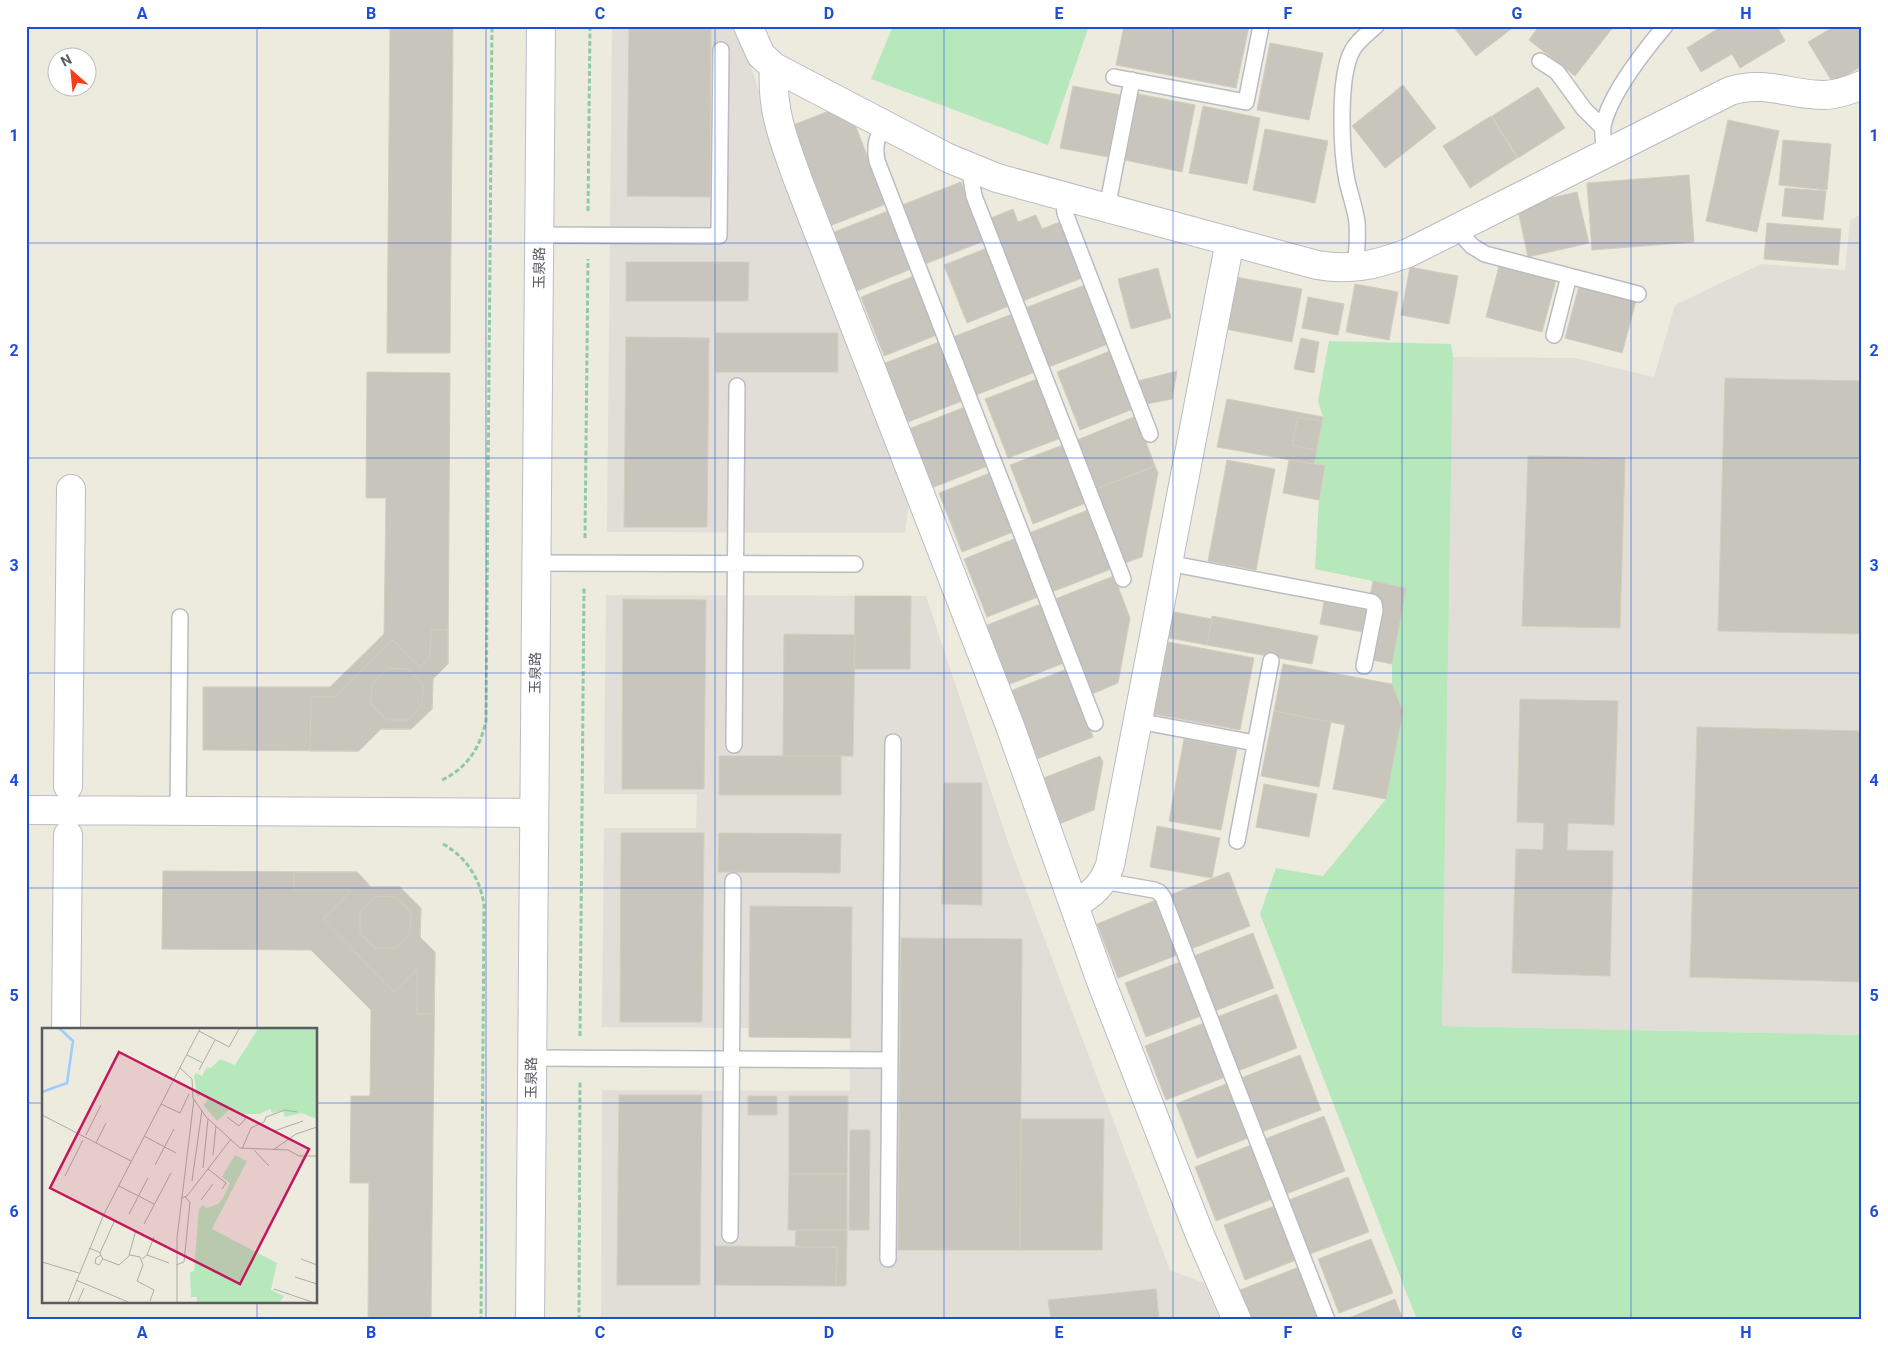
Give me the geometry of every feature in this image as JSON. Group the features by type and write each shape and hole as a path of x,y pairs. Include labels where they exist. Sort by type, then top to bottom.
{"street":[{"name":"玉泉路","path":"530,1320 541,26"},
{"path":"748,26 761,56 774,67 972,169 997,178 1317,265 1342,268 1355,268 1408,253 1456,229 1604,141 1742,87 1764,87 1824,95 1838,94 1862,85"},
{"path":"774,67 773,90 776,112 788,154 1006,716 1102,984 1200,1235 1237,1320"},
{"path":"1074,904 1092,893 1103,880 1110,866 1230,241"},
{"path":"68,786 71,489"},
{"path":"26,810 534,813"},
{"path":"66,1028 68,835"}],"lane":[{"path":"1114,77 1246,102 1261,26"},
{"path":"1355,268 1358,242 1357,221 1347,181 1344,159 1344,81 1345,70 1353,49 1376,26"},
{"path":"1604,141 1610,108 1657,29"},
{"path":"539,235 719,236 721,50"},
{"path":"1540,61 1557,72 1604,141"},
{"path":"1107,208 1132,80"},
{"path":"884,124 875,141 877,161 1095,723"},
{"path":"972,169 971,178 974,196 1123,578"},
{"path":"1063,196 1065,213 1150,434"},
{"path":"1456,229 1478,251 1638,294"},
{"path":"1554,335 1569,276"},
{"path":"734,746 737,386"},
{"path":"536,563 854,564"},
{"path":"1168,563 1372,602 1375,610 1364,666"},
{"path":"178,811 180,616"},
{"path":"1237,841 1271,661"},
{"path":"1138,721 1255,743"},
{"path":"888,1259 893,742"},
{"path":"1103,880 1154,890 1163,897 1327,1320"},
{"path":"730,1235 733,882"},
{"path":"532,1058 890,1060"}],"path":[{"path":"435,784 460,770 472,755 481,739 486,721 492,26"},
{"path":"579,1320 590,26"},
{"path":"436,841 452,849 466,862 480,886 484,905 481,1320"}],"shaded area":[{"path":"612,26 739,26 765,112 910,497 905,533 607,532"},
{"path":"1862,214 1862,1035 1442,1026 1453,357 1574,358 1654,377 1675,305 1761,264 1845,270 1850,220"},
{"path":"606,595 926,596 1009,845 1170,1270 1204,1283 1220,1320 601,1320 602,1090 850,1091 850,1038 749,1037 749,1028 602,1027 604,828 696,828 697,794 604,794"}],"green space":[{"path":"893,26 1089,26 1048,145 871,79"},
{"path":"1329,341 1451,344 1453,357 1442,1026 1862,1035 1862,1320 1417,1320 1260,914 1276,868 1323,876 1386,799 1403,712 1392,684 1392,664 1406,588 1315,569 1319,500 1325,467 1314,464 1323,417 1318,401"}],"building":[{"path":"390,26 453,26 450,353 387,353"},
{"path":"629,26 711,26 710,197 627,196"},
{"path":"1124,26 1249,26 1236,88 1116,65"},
{"path":"1453,26 1515,26 1476,56"},
{"path":"1539,26 1614,26 1575,76 1529,40"},
{"path":"1722,26 1777,26 1785,41 1740,68 1732,54 1701,72 1687,48"},
{"path":"1835,26 1862,26 1862,66 1833,83 1808,42"},
{"path":"1270,43 1323,53 1309,120 1257,110"},
{"path":"1403,85 1436,128 1385,168 1352,126"},
{"path":"1073,86 1120,95 1108,157 1060,148"},
{"path":"1538,87 1565,128 1518,158 1492,116"},
{"path":"1138,94 1195,105 1182,172 1125,160"},
{"path":"847,104 886,204 827,227 788,127"},
{"path":"1203,106 1260,118 1247,184 1189,173"},
{"path":"1491,116 1517,158 1470,188 1443,146"},
{"path":"1728,120 1779,131 1757,232 1706,221"},
{"path":"1265,129 1328,141 1315,203 1253,190"},
{"path":"1783,140 1831,144 1827,190 1779,185"},
{"path":"1689,175 1694,242 1592,250 1587,183"},
{"path":"961,182 984,241 925,264 902,205"},
{"path":"1785,188 1826,191 1823,220 1782,216"},
{"path":"1577,192 1589,243 1528,257 1517,206"},
{"path":"1013,209 1018,222 1036,215 1042,229 1060,222 1082,278 1023,301 991,218"},
{"path":"888,211 911,269 852,293 829,234"},
{"path":"1767,223 1841,229 1838,265 1764,259"},
{"path":"987,248 1009,306 967,323 944,265"},
{"path":"626,262 749,262 748,301 626,301"},
{"path":"1499,266 1556,280 1542,332 1486,317"},
{"path":"1410,267 1458,276 1449,324 1401,315"},
{"path":"1158,268 1171,318 1131,329 1118,279"},
{"path":"914,276 937,335 884,356 861,297"},
{"path":"1230,276 1302,289 1292,342 1220,328"},
{"path":"1355,284 1398,292 1389,340 1346,332"},
{"path":"1085,285 1108,344 1049,367 1025,308"},
{"path":"1579,286 1636,301 1622,353 1565,338"},
{"path":"1308,297 1344,304 1338,335 1302,328"},
{"path":"1012,314 1035,372 976,395 953,337"},
{"path":"716,333 838,333 838,372 716,372"},
{"path":"626,337 709,338 707,527 624,527"},
{"path":"1301,338 1319,342 1314,373 1294,369"},
{"path":"939,342 962,401 903,424 880,365"},
{"path":"1110,351 1133,409 1080,430 1057,372"},
{"path":"1177,371 1172,399 1147,404 1138,381"},
{"path":"367,372 450,373 448,664 433,679 432,709 411,729 381,729 359,751 203,750 203,687 330,687 384,634 386,498 366,498"},
{"path":"1725,378 1862,381 1862,634 1718,631"},
{"path":"1037,379 1061,438 1008,458 985,399"},
{"path":"1227,399 1323,417 1314,464 1217,447"},
{"path":"965,407 988,466 929,489 906,430"},
{"path":"1136,416 1155,466 1096,489 1077,440"},
{"path":"1298,417 1322,421 1316,450 1292,445"},
{"path":"1063,445 1086,503 1033,524 1010,465"},
{"path":"1528,456 1625,458 1620,628 1522,626"},
{"path":"1227,460 1275,469 1256,570 1208,561"},
{"path":"1289,460 1325,466 1319,500 1283,493"},
{"path":"1155,466 1158,473 1142,557 1125,563 1096,489"},
{"path":"990,473 1013,532 962,552 939,493"},
{"path":"1088,510 1111,569 1052,592 1029,533"},
{"path":"1016,538 1038,597 987,617 964,559"},
{"path":"1114,576 1130,618 1118,683 1092,694 1055,599"},
{"path":"1373,581 1406,588 1392,664 1372,660 1383,603 1369,601"},
{"path":"855,596 911,596 910,669 854,669"},
{"path":"623,599 706,600 704,789 622,789"},
{"path":"1324,602 1367,610 1363,632 1320,624"},
{"path":"1041,604 1064,663 1005,686 982,627"},
{"path":"1169,611 1212,619 1207,645 1164,637"},
{"path":"1212,616 1318,636 1312,664 1207,645"},
{"path":"431,630 448,630 448,664 433,679 432,709 411,729 381,729 359,751 310,751 311,697 334,697 393,640 420,667 430,657"},
{"path":"784,634 855,635 853,756 783,756"},
{"path":"1168,642 1254,658 1240,730 1154,714"},
{"path":"1283,664 1392,684 1403,712 1386,799 1333,789 1345,725 1274,711"},
{"path":"387,668 408,669 423,684 422,705 408,720 387,720 371,704 372,684"},
{"path":"1067,669 1093,737 1037,759 1010,691"},
{"path":"1520,699 1618,701 1614,825 1568,823 1567,850 1613,851 1610,976 1512,973 1516,849 1543,850 1544,823 1517,822"},
{"path":"1274,711 1331,722 1319,787 1261,776"},
{"path":"1697,727 1862,731 1862,982 1690,977"},
{"path":"1184,739 1237,749 1221,830 1169,821"},
{"path":"719,756 841,756 841,795 719,795"},
{"path":"1100,756 1103,762 1094,810 1059,824 1041,779"},
{"path":"944,783 982,783 982,905 942,904"},
{"path":"1264,784 1317,794 1309,837 1256,827"},
{"path":"1157,826 1220,838 1212,878 1150,867"},
{"path":"621,833 704,833 702,1022 620,1022"},
{"path":"719,833 841,834 840,873 718,872"},
{"path":"163,871 357,872 371,887 400,887 421,908 420,937 435,952 431,1320 368,1320 369,1183 350,1183 351,1096 370,1096 371,1010 311,950 162,949"},
{"path":"294,872 357,872 371,887 400,887 421,908 420,937 435,952 434,1014 417,1014 417,969 394,992 323,919 351,891 349,889 294,889"},
{"path":"1229,872 1250,926 1191,949 1170,895"},
{"path":"375,896 396,897 411,912 410,933 396,948 375,948 360,933 360,912"},
{"path":"1156,900 1177,955 1118,978 1097,924"},
{"path":"750,906 852,907 851,1038 749,1037"},
{"path":"1253,933 1274,988 1215,1011 1194,956"},
{"path":"901,938 1022,939 1020,1250 898,1250"},
{"path":"1180,962 1201,1016 1146,1037 1125,983"},
{"path":"1277,994 1297,1048 1238,1071 1217,1017"},
{"path":"1204,1023 1225,1077 1166,1100 1145,1046"},
{"path":"1300,1055 1321,1110 1262,1132 1241,1078"},
{"path":"1228,1083 1248,1138 1197,1158 1176,1104"},
{"path":"619,1095 702,1095 700,1285 617,1285"},
{"path":"748,1096 777,1096 777,1115 748,1115"},
{"path":"789,1096 848,1096 847,1174 789,1174"},
{"path":"1324,1116 1345,1171 1286,1194 1265,1139"},
{"path":"1021,1119 1104,1119 1102,1250 1020,1250"},
{"path":"850,1130 870,1130 869,1230 849,1230"},
{"path":"1251,1145 1272,1199 1216,1221 1195,1167"},
{"path":"789,1174 847,1174 847,1230 788,1230"},
{"path":"1348,1177 1369,1232 1310,1254 1289,1200"},
{"path":"1275,1206 1296,1260 1245,1280 1224,1225"},
{"path":"796,1230 847,1230 846,1286 836,1286 837,1247 795,1247"},
{"path":"1371,1239 1393,1293 1339,1313 1318,1259"},
{"path":"715,1246 837,1247 836,1286 715,1285"},
{"path":"1299,1267 1319,1320 1251,1320 1240,1290"},
{"path":"1156,1289 1159,1320 1051,1320 1048,1300"},
{"path":"1395,1299 1403,1320 1344,1320"}]}
